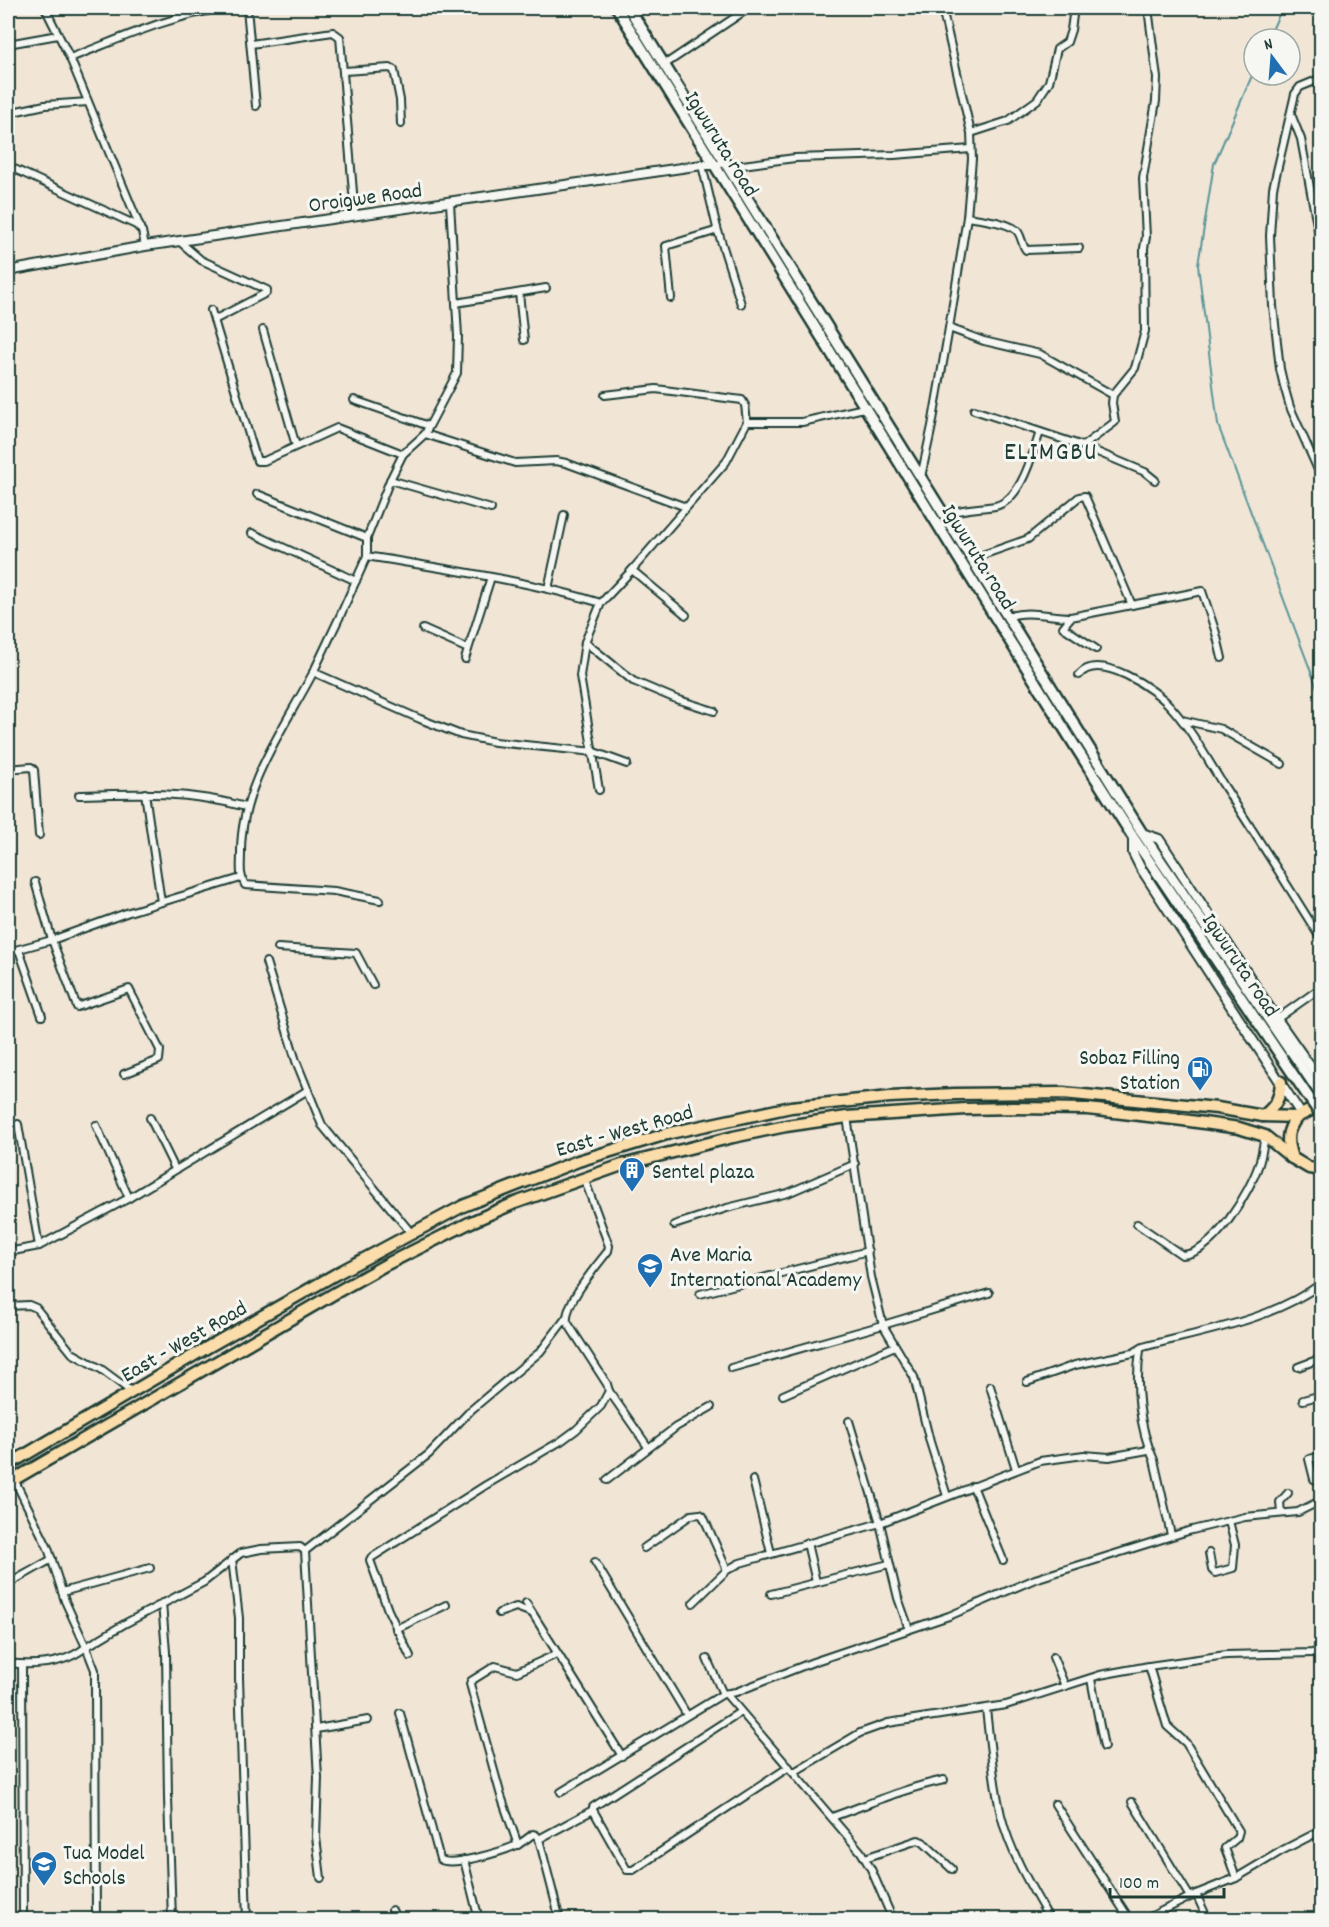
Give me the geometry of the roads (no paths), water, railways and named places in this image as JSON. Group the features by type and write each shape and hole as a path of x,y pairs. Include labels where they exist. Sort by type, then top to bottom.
{"main road":[{"name":"Igwuruta road","path":"617,8 864,408 1138,835 1286,1055 1322,1117"},
{"name":"Igwuruta road","path":"629,8 921,477 1138,835"},
{"path":"1286,1055 1322,1098"},
{"path":"1263,1116 1278,1102 1281,1082"},
{"name":"East - West Road","path":"8,1465 297,1297 463,1206 578,1161 670,1133 791,1107 890,1097 955,1094 1063,1093 1217,1108 1263,1116 1299,1115 1322,1110"},
{"path":"1088,1096 1088,1109"},
{"name":"East - West Road","path":"11,1481 387,1264 482,1217 622,1165 733,1137 786,1126 847,1118 966,1108 1088,1109 1231,1126 1265,1136 1292,1158 1309,1168 1322,1170"},
{"path":"1292,1158 1287,1135 1299,1115"}],"street":[{"path":"45,8 88,102 146,246"},
{"path":"69,58 182,17 204,10 225,8"},
{"path":"247,8 256,106"},
{"path":"664,64 749,8"},
{"path":"921,477 949,328 967,217 971,177 971,133 942,8"},
{"path":"971,133 1008,121 1037,100 1049,82 1056,51 1067,42 1074,8"},
{"path":"1083,446 1115,422 1113,395 1135,368 1145,331 1144,248 1146,229 1143,178 1156,101 1157,78 1148,8"},
{"path":"251,44 333,32 340,37 355,216"},
{"path":"8,44 58,35"},
{"path":"344,71 390,68 394,70 400,100 401,124"},
{"path":"1322,78 1297,89 1274,188 1270,236 1273,306 1280,369 1290,407 1322,478"},
{"path":"8,113 45,105 88,102"},
{"path":"1290,113 1299,134 1322,252"},
{"path":"1285,134 1299,134"},
{"path":"728,167 795,158 894,155 971,149"},
{"path":"702,165 717,228 741,304"},
{"name":"Oroigwe Road","path":"8,271 146,246 702,165 728,167"},
{"path":"8,166 140,227"},
{"path":"380,900 334,891 245,885 241,878 241,830 246,807 264,764 313,672 367,556 367,538 390,480 403,454 425,434 457,373 459,355 450,203"},
{"path":"967,217 998,222 1012,227 1017,230 1026,250 1079,248"},
{"path":"671,298 666,246 715,231 717,228"},
{"path":"179,241 201,260 267,290 266,293 214,320"},
{"path":"456,303 546,288"},
{"path":"519,293 524,340"},
{"path":"211,310 257,461 264,461 340,428 403,454"},
{"path":"949,328 984,341 1040,354 1113,395"},
{"path":"263,330 296,446"},
{"path":"599,790 580,676 585,642 601,603 726,462 747,422 745,405 742,400 656,389 605,395"},
{"path":"354,400 429,426"},
{"path":"747,422 802,422 864,408"},
{"path":"974,410 1083,446 1145,472 1155,480"},
{"path":"944,515 957,509 998,505 1013,497 1040,432"},
{"path":"425,434 515,463 556,462 566,464 687,507"},
{"path":"390,480 491,508"},
{"path":"257,494 367,538"},
{"path":"971,559 1028,539 1079,496 1085,496 1132,605"},
{"path":"548,589 564,515"},
{"path":"252,533 356,581"},
{"path":"367,556 491,577 601,603"},
{"path":"632,570 686,615"},
{"path":"465,659 491,577"},
{"path":"1007,617 1024,613 1071,617 1202,591 1222,658"},
{"path":"1071,617 1063,627 1096,649"},
{"path":"423,628 468,649"},
{"path":"585,642 633,681 676,699 714,711"},
{"path":"1079,675 1084,670 1094,667 1117,671 1158,694 1182,720 1322,941"},
{"path":"313,672 461,735 495,742 594,752 627,764"},
{"path":"1182,720 1221,729 1282,764"},
{"path":"8,769 31,767 34,771 39,835"},
{"path":"79,795 145,793 215,799 246,807"},
{"path":"145,793 161,902"},
{"path":"1299,1115 1281,1082 1140,867 1132,853 1138,835 1159,839 1277,1019 1322,1083"},
{"path":"8,951 52,940 129,912 241,878"},
{"path":"35,882 52,940 77,1007 129,989 160,1050 159,1060 124,1074"},
{"path":"278,948 356,953 373,985"},
{"path":"19,950 42,1016"},
{"path":"266,962 296,1060 322,1125 412,1234"},
{"path":"1277,1019 1322,987"},
{"path":"1314,1072 1322,1067"},
{"path":"8,1252 39,1246 129,1198 308,1090"},
{"path":"150,1118 176,1169"},
{"path":"847,1118 872,1276 883,1325 914,1377 930,1442 947,1496"},
{"path":"18,1124 39,1246"},
{"path":"96,1125 129,1198"},
{"path":"1137,1224 1182,1254 1194,1252 1207,1244 1231,1217 1242,1200 1259,1164 1265,1136"},
{"path":"674,1225 727,1208 788,1193 855,1164"},
{"path":"305,1551 429,1454 471,1410 540,1352 566,1318 570,1304 608,1251 609,1246 584,1178"},
{"path":"700,1294 868,1251"},
{"path":"1027,1382 1075,1365 1140,1350 1143,1347 1262,1315 1292,1302 1322,1283"},
{"path":"731,1368 989,1293"},
{"path":"8,1306 29,1305 36,1308 72,1353 101,1369 132,1392"},
{"path":"566,1318 569,1327 607,1384 609,1391 648,1447"},
{"path":"783,1395 895,1346"},
{"path":"1140,1350 1139,1396 1144,1436 1154,1460 1171,1535"},
{"path":"1298,1366 1322,1358"},
{"path":"990,1386 1016,1469"},
{"path":"410,1656 388,1610 371,1558 486,1485 561,1441 596,1411 609,1391"},
{"path":"1303,1400 1322,1395"},
{"path":"607,1479 676,1427 711,1407"},
{"path":"849,1421 909,1629"},
{"path":"693,1603 727,1570 740,1563 880,1523 1016,1469 1051,1458 1084,1455 1109,1457 1148,1450"},
{"path":"1322,1456 1310,1459 1314,1479 1322,1483"},
{"path":"753,1480 771,1553"},
{"path":"11,1481 52,1559 62,1592 94,1670 96,1920"},
{"path":"973,1486 1002,1560"},
{"path":"1281,1513 1280,1502 1288,1493"},
{"path":"561,1791 622,1756 687,1714 725,1694 949,1616 1035,1579 1171,1535 1245,1517 1298,1512 1322,1500"},
{"path":"644,1548 692,1515 700,1514 703,1516 727,1570"},
{"path":"1209,1553 1212,1570 1215,1573 1233,1568 1235,1545 1229,1521"},
{"path":"807,1543 816,1582"},
{"path":"8,1663 36,1665 52,1662 86,1647 162,1603 204,1582 241,1553 300,1547 305,1551 318,1778 316,1837 321,1878"},
{"path":"8,1584 52,1559"},
{"path":"232,1560 240,1618 239,1678 247,1920"},
{"path":"594,1562 687,1714"},
{"path":"771,1594 889,1564"},
{"path":"62,1592 150,1568"},
{"path":"162,1603 166,1652 167,1787 172,1920"},
{"path":"526,1603 622,1756"},
{"path":"396,1629 446,1605"},
{"path":"499,1612 516,1607 532,1613"},
{"path":"593,1810 627,1870 630,1871 791,1770 873,1727 1006,1705 1100,1676 1149,1666 1226,1655 1322,1651"},
{"path":"518,1845 501,1796 470,1684 471,1681 495,1666 517,1672 557,1654"},
{"path":"1053,1657 1065,1686"},
{"path":"707,1659 725,1694 865,1858 893,1920"},
{"path":"22,1665 23,1920"},
{"path":"1149,1666 1167,1726 1186,1743 1239,1832 1238,1838 1225,1848 1236,1878"},
{"path":"1091,1679 1104,1747"},
{"path":"986,1709 995,1781 1004,1825 1031,1886 1050,1920"},
{"path":"539,1839 593,1810 596,1804 740,1712"},
{"path":"400,1713 440,1859 446,1863 464,1860 518,1845 533,1834 539,1839 560,1920"},
{"path":"316,1729 368,1720"},
{"path":"832,1817 914,1786 944,1779"},
{"path":"1132,1802 1208,1920"},
{"path":"1055,1804 1130,1920"},
{"path":"1144,1920 1236,1878 1322,1830"},
{"path":"865,1858 918,1840 952,1869"},
{"path":"464,1860 480,1920"},
{"path":"392,1910 397,1920"}],"waterway":[{"path":"1273,27 1282,8"},
{"path":"1247,87 1214,164 1198,265 1218,425 1322,701"}],"place":[{"name":"Sobaz Filling Station","path":"1200,1092"},
{"name":"Sentel plaza","path":"632,1193"},
{"name":"Ave Maria International Academy","path":"650,1289"},
{"name":"Tua Model Schools","path":"44,1887"}],"district":[{"name":"ELIMGBU","path":"1051,450"}]}
